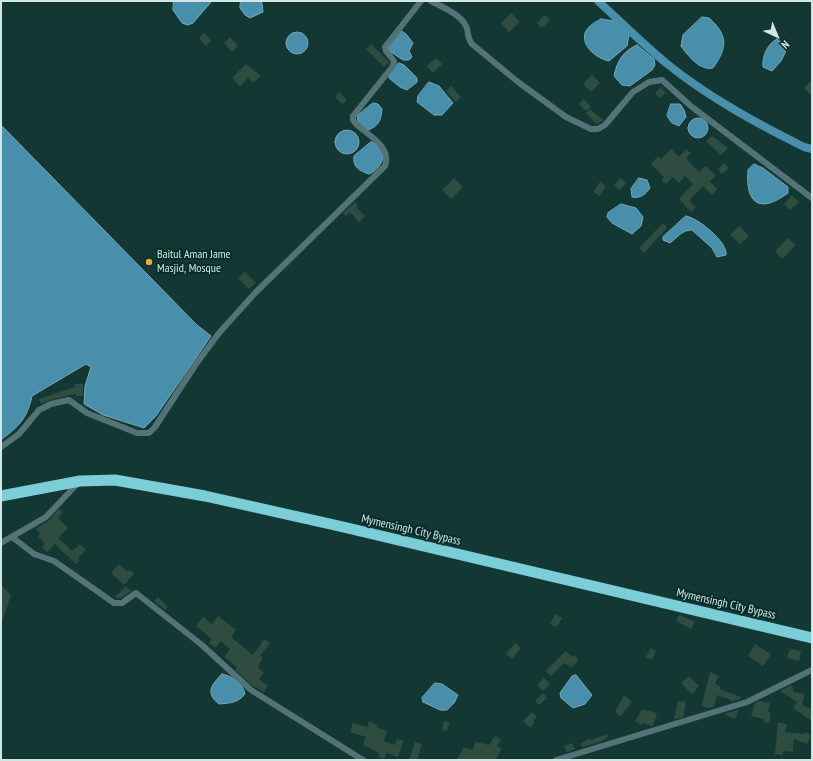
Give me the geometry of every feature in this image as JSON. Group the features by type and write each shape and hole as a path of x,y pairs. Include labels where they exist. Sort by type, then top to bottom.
{"highway":[{"name":"Mymensingh City Bypass","path":"1,496 80,481 115,480 205,496 812,638"}],"street":[{"path":"1,447 19,434 39,410 51,404 69,400 87,413 137,433 149,433 155,427 196,364 219,333 256,293 385,166 387,160 386,151 356,124 353,120 353,116 393,66 394,61 386,52 385,47 421,1"},
{"path":"431,1 461,19 467,27 467,36 472,44 518,82 566,117 591,129 598,129 605,125 633,92 649,82 662,80 710,121 812,198"},
{"path":"1,543 46,517 80,481"},
{"path":"12,537 34,554 54,561 114,603 122,603 136,593 202,644 251,690 363,760"},
{"path":"556,760 747,702 812,670"}],"water":[{"path":"174,1 212,1 193,23 188,25 182,23 173,10"},
{"path":"241,1 259,1 262,3 263,12 250,18 245,15 240,8"},
{"path":"702,17 709,18 720,30 723,36 724,42 721,54 713,68 699,65 681,46 683,35"},
{"path":"601,19 614,21 629,35 627,46 609,61 600,58 591,52 584,38 588,28"},
{"path":"400,30 406,34 413,43 409,51 412,57 409,60 403,60 388,50 388,45"},
{"path":"297,32 305,35 308,43 305,51 297,54 289,51 286,43 289,35"},
{"path":"777,39 785,45 786,51 781,61 772,71 763,67 763,59 770,44"},
{"path":"637,45 654,59 655,65 652,70 630,86 622,85 614,76 617,66 624,53"},
{"path":"399,63 404,65 417,78 417,82 407,90 400,87 389,78 390,73"},
{"path":"429,82 439,86 453,103 442,115 434,115 417,102 418,96"},
{"path":"373,103 378,104 382,109 381,116 379,122 368,130 359,124 357,116"},
{"path":"671,104 680,104 684,110 686,117 679,126 672,123 667,116"},
{"path":"698,118 705,121 708,128 705,135 698,138 691,135 688,128 691,121"},
{"path":"1,125 197,325 211,336 156,416 144,428 103,415 84,404 85,386 91,367 86,364 32,396 25,416 13,430 1,440"},
{"path":"347,130 355,134 359,142 355,150 347,154 339,150 335,142 339,134"},
{"path":"371,142 381,147 383,157 378,167 369,174 355,166 354,156"},
{"path":"754,164 763,168 788,187 788,193 770,203 762,204 756,202 752,198 749,191 748,182 748,170"},
{"path":"639,178 647,180 650,188 642,196 632,197 631,189"},
{"path":"621,204 636,208 643,217 641,226 632,234 612,223 607,217 608,213"},
{"path":"686,216 698,221 711,231 722,244 726,255 717,257 712,248 692,230 683,233 670,243 663,240 663,237"},
{"path":"222,674 233,678 244,690 245,694 237,701 219,704 212,696 211,689"},
{"path":"576,675 592,695 585,704 573,708 561,698 560,693 572,676"},
{"path":"435,683 442,684 458,695 454,703 447,710 440,710 423,702 422,698"}],"building":[{"path":"511,13 520,22 509,32 501,23"},
{"path":"545,15 550,20 542,28 537,23"},
{"path":"204,33 211,41 206,46 199,38"},
{"path":"230,37 238,46 232,52 224,43"},
{"path":"371,44 389,62 384,67 366,49"},
{"path":"436,58 442,64 433,73 427,66"},
{"path":"246,64 261,76 253,83 248,78 240,86 232,78"},
{"path":"592,75 600,83 591,92 583,84"},
{"path":"812,80 812,96 804,88"},
{"path":"451,86 461,97 456,102 446,91"},
{"path":"661,87 666,93 660,98 655,93"},
{"path":"339,92 347,100 342,104 335,97"},
{"path":"584,99 591,107 586,111 579,104"},
{"path":"590,109 603,120 596,124 586,113"},
{"path":"712,136 728,148 721,155 706,141"},
{"path":"671,149 679,157 686,149 691,153 686,158 699,172 706,166 716,176 710,181 717,189 712,195 703,186 689,201 696,207 691,212 679,199 693,184 685,176 679,183 673,177 666,184 661,180 664,177 651,164 658,156 661,159"},
{"path":"724,163 729,168 722,174 718,169"},
{"path":"454,178 463,187 451,199 442,190"},
{"path":"621,178 626,183 619,190 614,185"},
{"path":"600,182 606,186 600,196 593,192"},
{"path":"792,195 799,202 790,210 784,204"},
{"path":"355,202 358,205 356,207 365,216 359,222 350,212 346,216 343,213"},
{"path":"663,223 667,228 644,253 639,248"},
{"path":"739,226 749,236 740,244 730,235"},
{"path":"788,238 796,245 782,259 775,251"},
{"path":"245,272 256,283 249,289 238,278"},
{"path":"75,384 83,384 83,396 76,396 75,394 50,400 41,404 39,399 75,387"},
{"path":"59,509 63,512 58,518 68,528 58,538 72,551 80,544 86,550 78,558 80,560 76,564 55,544 47,552 42,547 45,544 38,536 40,534 36,529 49,520"},
{"path":"119,564 127,572 130,570 134,574 124,585 111,573"},
{"path":"1,585 11,595 2,622 1,622"},
{"path":"126,586 131,591 121,598 115,597"},
{"path":"158,597 168,607 165,610 154,601"},
{"path":"555,614 562,618 557,627 550,624"},
{"path":"679,615 695,622 691,629 676,621"},
{"path":"218,616 236,630 231,637 253,655 264,639 270,643 260,656 263,658 258,667 264,673 259,679 268,686 264,692 253,686 235,670 237,667 224,657 230,649 221,641 216,648 209,643 212,639 196,626 203,617 212,624"},
{"path":"515,643 521,648 512,659 506,654"},
{"path":"755,644 771,654 763,666 748,656"},
{"path":"651,648 656,651 652,660 646,657"},
{"path":"790,649 801,651 799,661 787,658"},
{"path":"566,651 572,657 574,655 579,660 571,668 565,663 563,664 551,676 545,671"},
{"path":"710,672 719,676 715,684 721,687 720,689 741,697 740,699 730,702 731,700 717,695 714,707 706,708 702,705"},
{"path":"689,676 699,686 692,694 681,683"},
{"path":"544,678 550,684 543,691 537,685"},
{"path":"791,685 794,692 805,693 802,705 812,709 812,721 793,708 797,702 780,691"},
{"path":"543,693 547,698 539,705 535,701"},
{"path":"624,695 632,702 621,716 615,712"},
{"path":"678,701 686,702 683,717 676,719 674,718"},
{"path":"759,701 770,703 768,712 771,713 769,723 763,722 764,719 751,716 755,703"},
{"path":"642,709 657,713 653,726 642,723 641,725 635,721"},
{"path":"739,710 735,719 726,715 726,713"},
{"path":"532,712 537,717 533,721 534,723 530,728 523,721"},
{"path":"369,721 378,725 376,727 387,731 384,741 395,745 397,739 404,741 398,757 386,753 384,759 378,756 379,753 363,745 366,737 350,732 353,723 367,727"},
{"path":"444,721 450,723 447,731 442,730"},
{"path":"778,722 787,724 785,732 804,734 805,732 811,735 807,744 794,739 793,752 783,751 783,755 775,754"},
{"path":"607,734 608,737 600,742 582,747 580,744 590,738 591,740"},
{"path":"495,736 501,740 497,746 502,749 495,760 457,760 464,747 472,750 476,742 489,745"},
{"path":"415,742 422,744 417,760 409,760"},
{"path":"572,743 575,749 567,752 564,746"}],"waterway":[{"path":"598,1 666,63 699,87 768,129 804,147 812,149"}],"place":[{"name":"Baitul Aman Jame Masjid, Mosque","path":"149,262"}]}
